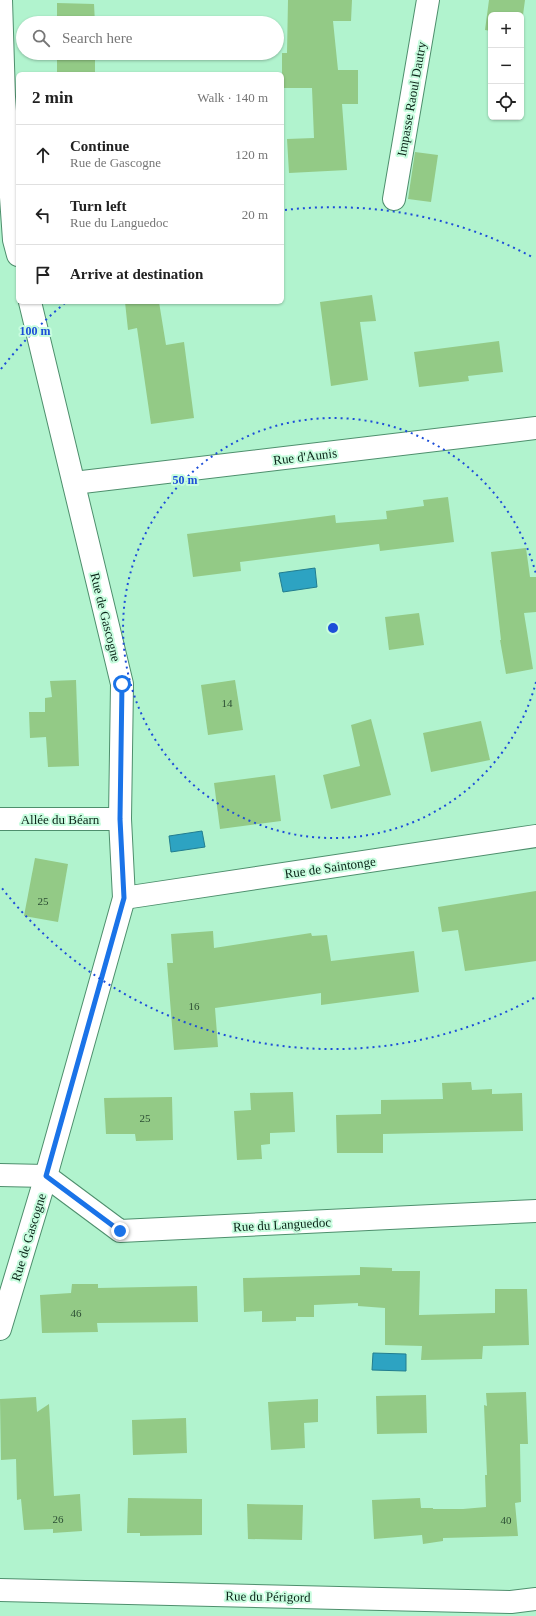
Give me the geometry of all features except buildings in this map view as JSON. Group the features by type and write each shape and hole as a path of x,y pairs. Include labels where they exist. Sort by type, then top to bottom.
{"street":[{"path":"1,0 5,105 14,240 16,248"},
{"name":"Impasse Raoul Dautry","path":"394,199 428,0"},
{"name":"Rue de Gascogne","path":"0,1329 46,1176 124,898 120,819 122,684 30,304"},
{"name":"Rue d'Aunis","path":"74,483 536,428"},
{"name":"Allée du Béarn","path":"0,819 120,819"},
{"name":"Rue de Saintonge","path":"124,898 536,836"},
{"path":"0,1175 46,1176"},
{"name":"Rue du Languedoc","path":"46,1176 120,1231 536,1211"},
{"name":"Rue du Périgord","path":"0,1590 511,1602 536,1599"}],"water":[{"path":"315,568 317,587 283,592 279,573"},
{"path":"202,831 205,847 171,852 169,836"},
{"path":"373,1353 406,1354 406,1371 372,1370"}],"route":[{"path":"120,1231 46,1176 124,898 120,819 122,684"}]}
